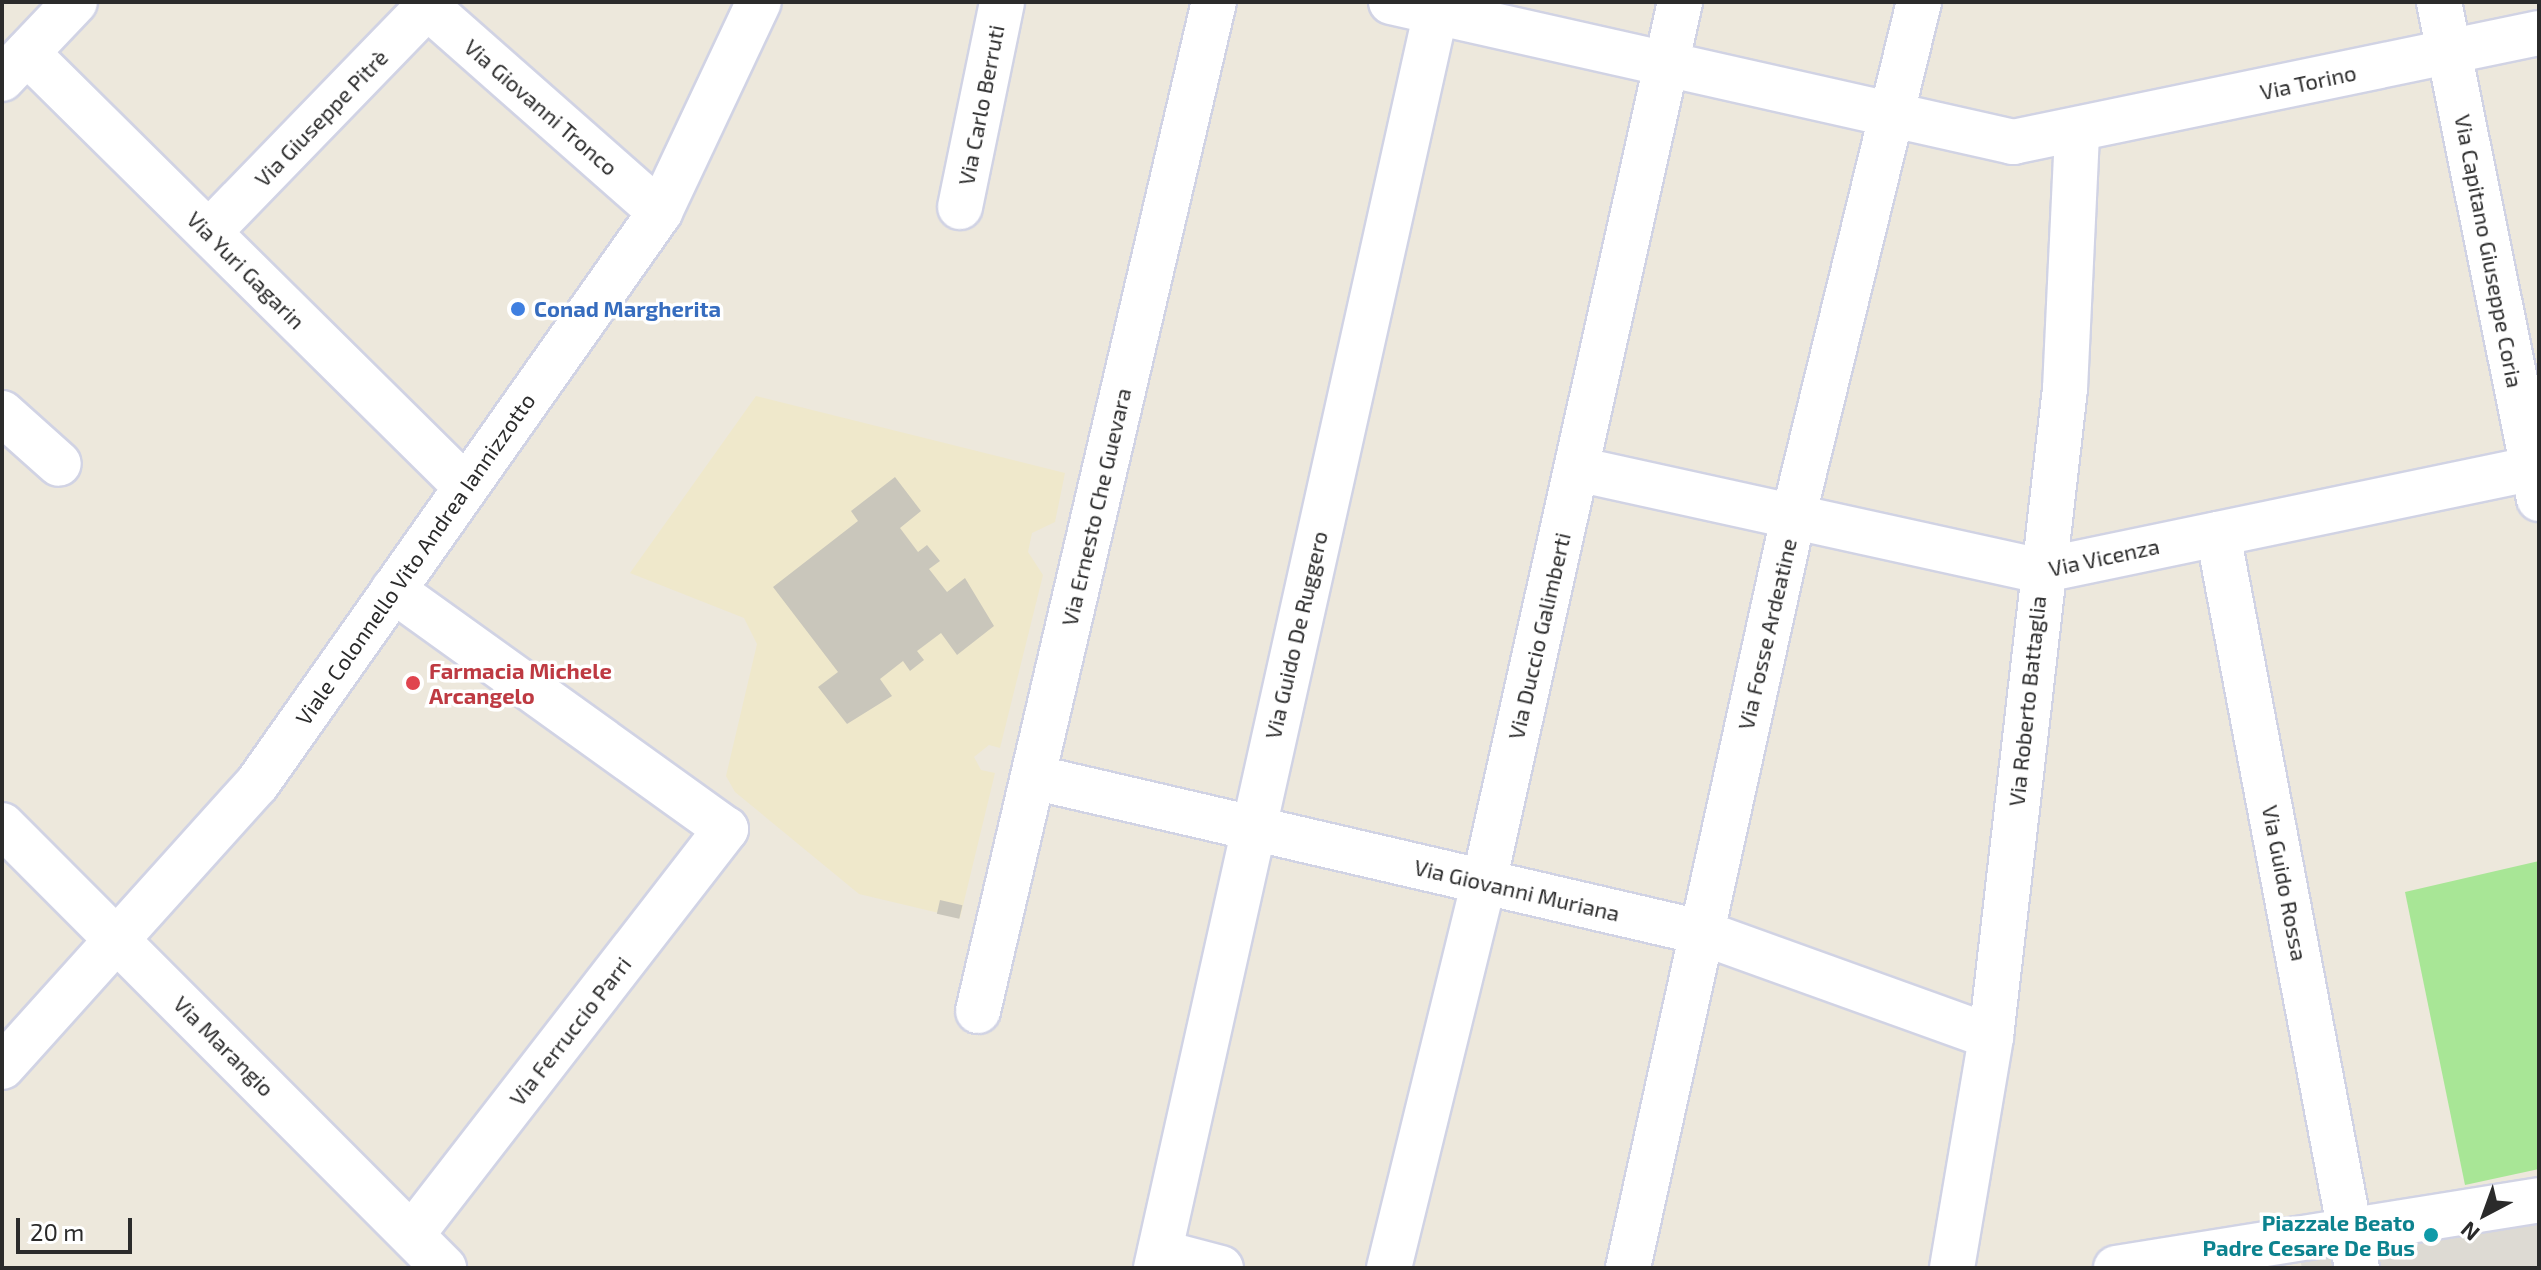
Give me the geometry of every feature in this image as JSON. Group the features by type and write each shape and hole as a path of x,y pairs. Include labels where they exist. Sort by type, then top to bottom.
{"street":[{"path":"14,66 75,2"},
{"name":"Viale Colonnello Vito Andrea Iannizzotto","path":"2,1067 257,784 660,212 759,2"},
{"name":"Via Carlo Berruti","path":"960,207 1002,2"},
{"name":"Via Ernesto Che Guevara","path":"978,1011 1214,2"},
{"name":"Via Torino","path":"1391,2 1437,7 1665,63 2013,142 2539,33"},
{"name":"Via Duccio Galimberti","path":"1389,1268 1484,882 1680,2"},
{"name":"Via Fosse Ardeatine","path":"1628,1268 1793,518 1919,2"},
{"name":"Via Capitano Giuseppe Coria","path":"2439,2 2537,478"},
{"name":"Via Giovanni Tronco","path":"428,4 660,212"},
{"name":"Via Giuseppe Pitrè","path":"209,232 428,4"},
{"name":"Via Guido De Ruggero","path":"1158,1260 1437,7"},
{"name":"Via Yuri Gagarin","path":"14,66 209,232 466,487"},
{"name":"Via Roberto Battaglia","path":"1952,1268 1991,1037 2040,571 2065,389 2077,131"},
{"path":"2,413 59,464"},
{"name":"Via Vicenza","path":"1577,469 2040,571 2218,534 2537,478"},
{"name":"Via Guido Rossa","path":"2218,534 2355,1250"},
{"name":"Via Ferruccio Parri","path":"393,590 726,829 414,1232"},
{"name":"Via Giovanni Muriana","path":"1033,777 1700,932 1991,1037"},
{"name":"Via Marangio","path":"2,825 414,1232 444,1268"},
{"path":"2116,1268 2355,1250 2539,1200"},
{"path":"1158,1260 1221,1268"}],"shaded area":[{"path":"756,396 1065,473 1055,522 1032,533 1028,552 1043,575 1000,748 989,745 974,757 981,770 995,773 960,918 859,894 735,792 726,776 757,644 744,618 630,573"},
{"name":"Piazzale Beato Padre Cesare De Bus","path":"2539,1200 2539,1268 2302,1268 2295,1238"}],"green space":[{"path":"2539,861 2539,1169 2465,1185 2405,892"}],"building":[{"path":"895,477 921,511 900,528 918,552 927,545 940,561 929,569 947,592 965,578 994,626 957,655 941,633 917,651 924,660 910,671 903,661 880,679 892,696 847,724 818,687 838,672 773,587 858,521 851,511"},
{"path":"940,900 962,905 959,919 937,914"}],"place":[{"name":"Conad Margherita","path":"518,309"},
{"name":"Farmacia Michele Arcangelo","path":"413,683"},
{"name":"Piazzale Beato Padre Cesare De Bus","path":"2431,1235"}]}
